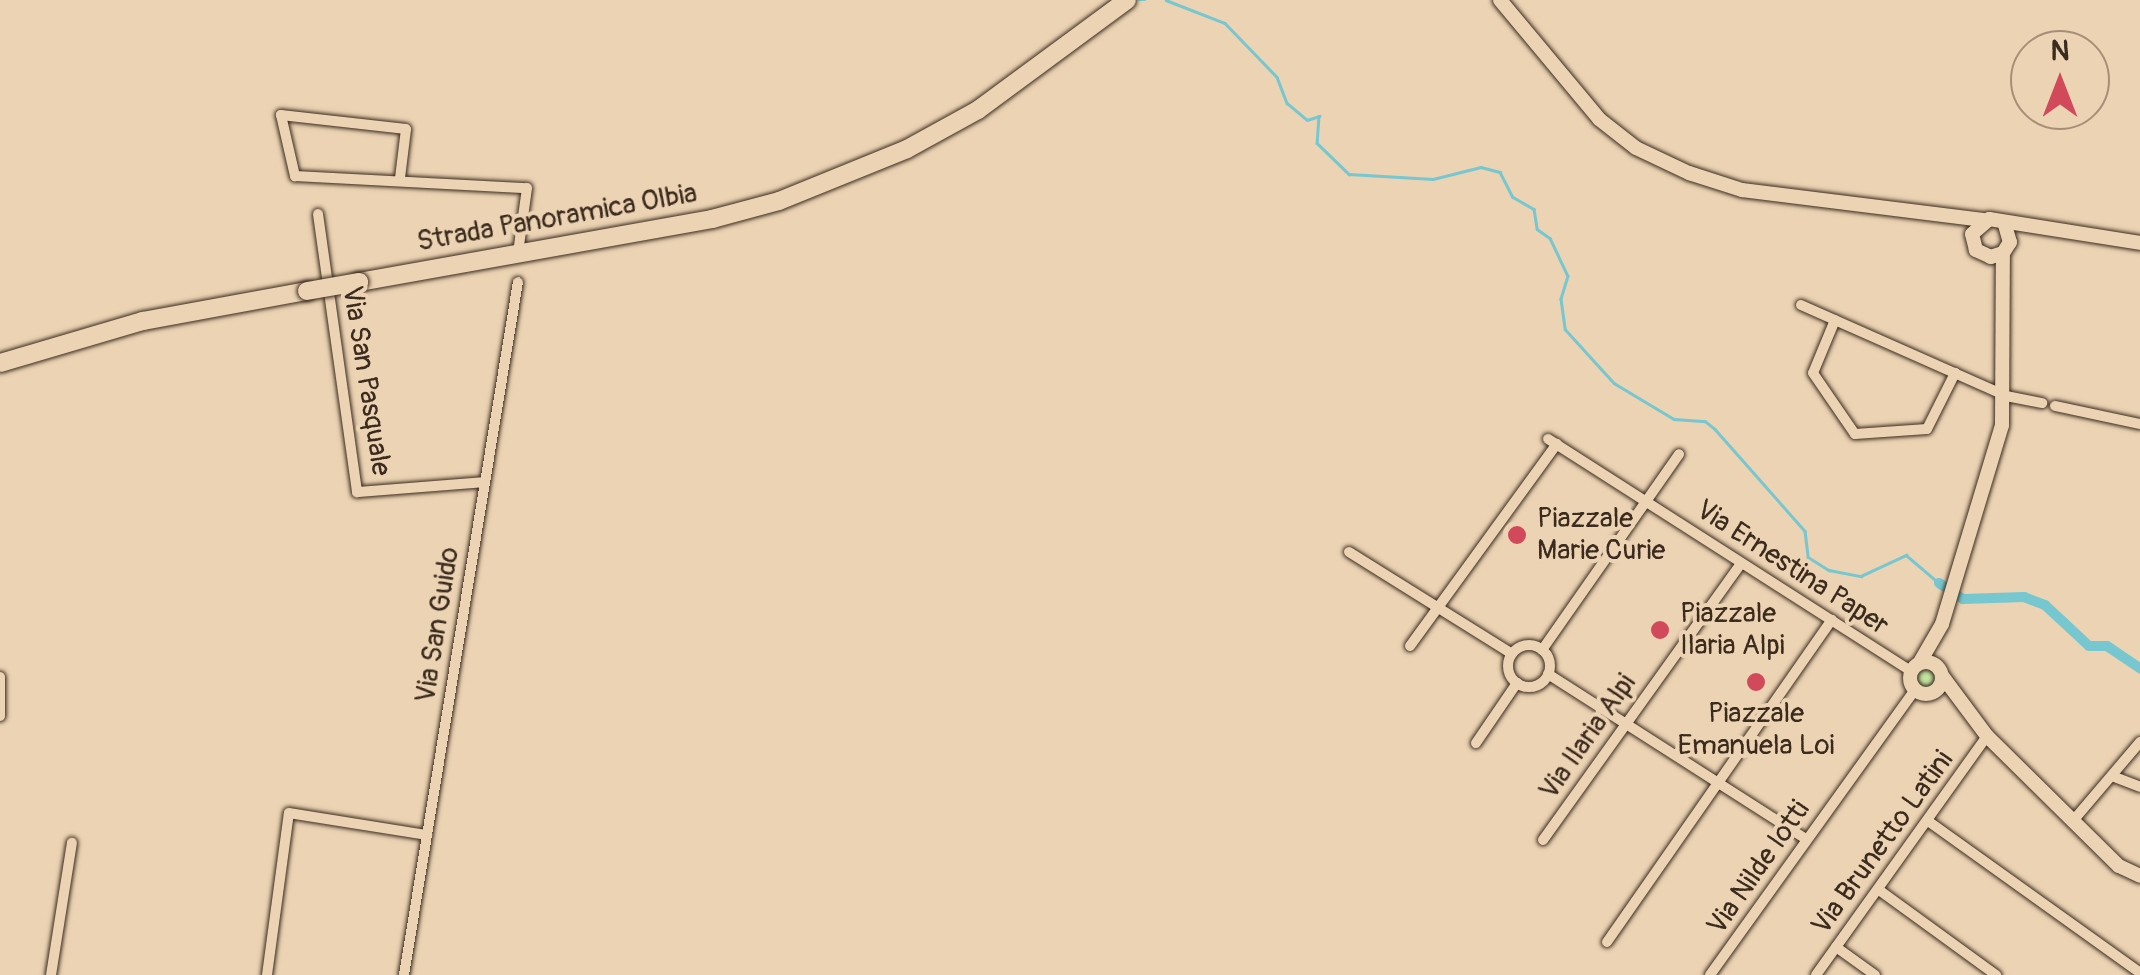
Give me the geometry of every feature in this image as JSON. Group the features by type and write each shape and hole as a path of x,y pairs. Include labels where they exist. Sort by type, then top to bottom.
{"highway":[{"name":"Strada Panoramica Olbia","path":"0,362 142,321 712,219 824,183 978,110 1088,33 1127,0"}],"street":[{"path":"1500,0 1559,78 1636,148 1742,190 1983,220 2007,230 2053,230 2140,242"},
{"path":"400,178 406,129 282,115 296,176 400,178 528,188 518,253"},
{"name":"Via San Pasquale","path":"318,214 357,492 484,482"},
{"path":"1930,214 1971,240 1976,250 1997,255"},
{"path":"1971,240 1983,220"},
{"path":"1923,692 1916,667 1942,624 1950,600 2006,396 1997,255 2007,230"},
{"name":"Via San Guido","path":"404,975 518,282"},
{"path":"1801,305 2006,396 2042,403"},
{"path":"1834,320 1813,373 1855,434 1928,429 1955,373"},
{"path":"2055,406 2140,424"},
{"name":"Via Ernestina Paper","path":"1436,607 1552,442 1832,620 1916,667"},
{"path":"1679,454 1542,650 1548,674 1806,839"},
{"path":"1350,552 1512,654"},
{"name":"Via Ilaria Alpi","path":"1542,840 1622,724 1742,563"},
{"path":"1410,646 1436,607"},
{"path":"1607,942 1714,782 1832,620"},
{"path":"1942,624 1942,674 1955,702 2072,822 2119,866 2140,876"},
{"path":"1542,650 1525,646 1512,654 1509,672 1517,683 1533,686 1548,674"},
{"path":"1916,667 1942,674"},
{"path":"1923,692 1942,674"},
{"path":"0,677 0,716"},
{"path":"1476,743 1517,683"},
{"path":"1923,692 1955,702"},
{"name":"Via Nilde Iotti","path":"1710,975 1806,839 1923,692"},
{"name":"Via Brunetto Latini","path":"1816,975 1987,736"},
{"path":"2072,822 2140,742"},
{"path":"2112,776 2140,787"},
{"path":"267,975 289,813 427,835"},
{"path":"1928,822 2140,973"},
{"path":"52,975 72,843"},
{"path":"1879,890 1996,975"},
{"path":"1836,946 1874,975"}],"green space":[{"path":"1926,666 1938,678 1926,690 1914,678"}],"waterway":[{"path":"1139,0 1145,0"},
{"path":"1166,0 1225,23 1277,77 1287,103 1307,120 1319,116 1317,143 1349,174 1433,179 1481,167 1500,172 1513,197 1534,209 1537,229 1550,238 1568,276 1561,299 1565,329 1614,383 1674,419 1705,421 1715,429 1805,531 1808,557 1829,570 1861,576 1906,555 1939,583"},
{"path":"1939,583 1963,599 2024,597 2045,605 2089,646 2107,646 2140,668"}],"place":[{"name":"Piazzale Marie Curie","path":"1517,535"},
{"name":"Piazzale Ilaria Alpi","path":"1660,630"},
{"name":"Piazzale Emanuela Loi","path":"1756,682"}]}
